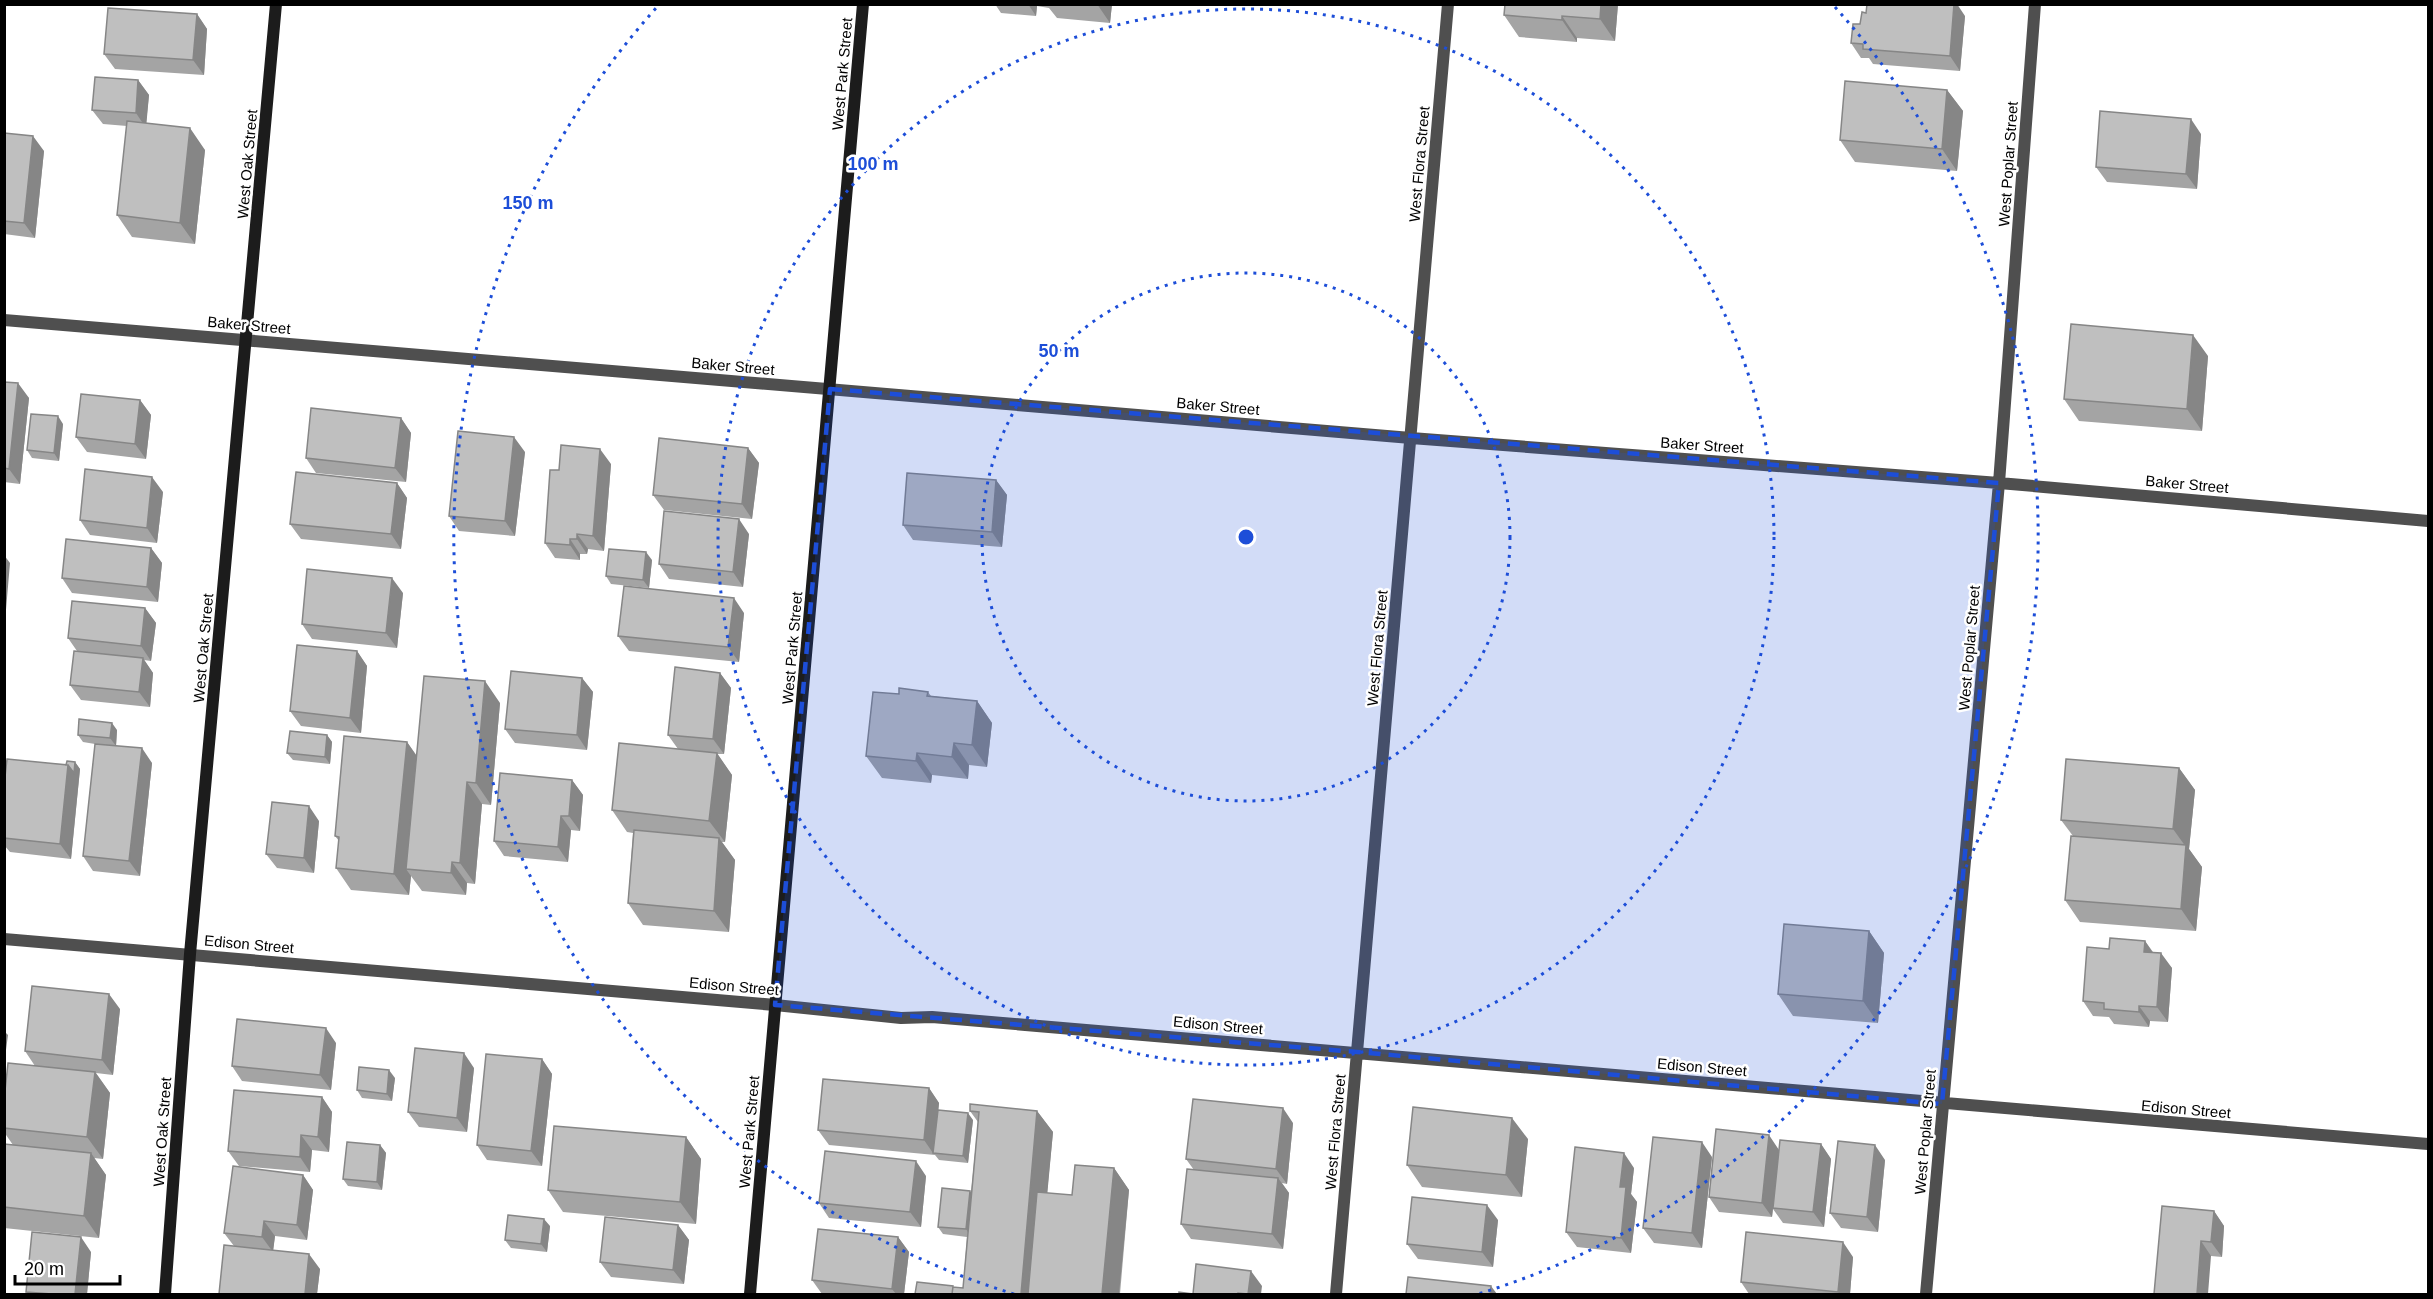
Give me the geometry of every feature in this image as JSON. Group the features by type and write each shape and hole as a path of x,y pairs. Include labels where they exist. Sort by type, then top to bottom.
{"street":[{"name":"West Oak Street","path":"165,1294 190,954 276,4"},
{"name":"West Park Street","path":"750,1294 863,4"},
{"name":"West Flora Street","path":"1336,1294 1448,4"},
{"name":"West Poplar Street","path":"1926,1294 1999,483 2035,4"},
{"name":"Baker Street","path":"4,320 1411,438 1999,483 2428,521"},
{"name":"Edison Street","path":"4,939 775,1005 901,1018 932,1017 1357,1052 2428,1144"}],"highlighted area":[{"path":"830,389 1999,483 1942,1104 1357,1052 775,1005"}],"building":[{"path":"1505,4 1601,4 1600,19 1562,16 1562,20 1504,15"},
{"path":"1867,4 1954,4 1950,56 1863,49 1863,44 1851,43 1853,24 1860,24 1862,12 1866,13"},
{"path":"108,8 197,14 193,60 104,54"},
{"path":"95,77 138,80 136,113 92,110"},
{"path":"1845,81 1947,90 1942,149 1840,140"},
{"path":"2100,111 2191,119 2186,174 2096,167"},
{"path":"127,121 190,128 180,223 117,215"},
{"path":"4,133 33,136 24,223 4,221"},
{"path":"2071,324 2193,335 2187,409 2064,399"},
{"path":"4,382 18,383 9,469 4,468"},
{"path":"81,394 140,400 135,444 76,437"},
{"path":"311,408 401,418 395,468 306,458"},
{"path":"31,414 58,416 54,453 27,450"},
{"path":"458,431 514,437 505,521 449,516"},
{"path":"659,438 748,448 742,504 653,495"},
{"path":"561,445 600,449 593,536 577,534 577,539 570,539 570,545 545,543 550,470 559,470"},
{"path":"85,469 152,477 147,528 80,520"},
{"path":"296,472 397,483 391,534 290,524"},
{"path":"907,473 996,480 992,532 903,525"},
{"path":"664,511 739,519 733,572 659,564"},
{"path":"66,539 151,548 147,587 62,578"},
{"path":"609,549 646,552 643,580 606,576"},
{"path":"307,569 392,578 386,633 302,624"},
{"path":"624,586 734,598 728,647 618,636"},
{"path":"72,601 145,608 141,646 68,638"},
{"path":"297,645 357,651 350,718 290,711"},
{"path":"74,651 143,658 139,692 70,685"},
{"path":"675,667 720,673 713,739 668,735"},
{"path":"511,671 582,678 577,735 505,729"},
{"path":"424,676 485,681 476,783 467,782 460,863 452,862 451,873 406,869"},
{"path":"899,688 928,692 927,696 977,701 972,745 954,743 952,757 917,753 916,761 866,756 873,692 899,694"},
{"path":"79,719 112,723 110,738 78,735"},
{"path":"290,731 327,735 325,757 287,753"},
{"path":"344,736 407,742 394,874 336,868 339,837 335,836"},
{"path":"619,743 717,753 709,821 612,810"},
{"path":"95,744 142,748 129,861 83,856"},
{"path":"7,759 68,765 60,844 4,838 4,786"},
{"path":"2066,759 2179,768 2173,829 2061,820"},
{"path":"67,761 75,762 74,773 66,765"},
{"path":"500,773 572,780 569,816 561,816 558,847 494,841"},
{"path":"272,802 309,806 304,858 266,854"},
{"path":"634,830 719,838 714,911 628,903"},
{"path":"2071,836 2186,845 2181,909 2065,900"},
{"path":"1784,924 1869,931 1863,1001 1778,994"},
{"path":"2110,938 2145,941 2144,952 2161,953 2157,1007 2139,1006 2139,1012 2104,1009 2104,1003 2083,1001 2087,947 2109,949"},
{"path":"32,986 109,994 102,1060 25,1051"},
{"path":"237,1019 326,1028 320,1075 232,1066"},
{"path":"415,1048 464,1053 457,1118 408,1112"},
{"path":"486,1054 542,1059 531,1151 477,1145"},
{"path":"8,1063 95,1072 87,1137 4,1128"},
{"path":"359,1067 389,1070 387,1094 357,1090"},
{"path":"823,1079 929,1088 924,1140 818,1130"},
{"path":"234,1090 322,1097 318,1137 301,1135 300,1157 228,1151"},
{"path":"1193,1099 1283,1108 1276,1169 1186,1159"},
{"path":"970,1104 1037,1111 1021,1294 952,1294 953,1287 963,1288 979,1112 970,1111"},
{"path":"1413,1107 1512,1118 1506,1175 1407,1165"},
{"path":"938,1110 968,1113 963,1156 933,1153"},
{"path":"554,1126 686,1137 680,1202 548,1190"},
{"path":"1716,1129 1769,1135 1762,1203 1709,1197"},
{"path":"1653,1137 1702,1142 1692,1233 1643,1228"},
{"path":"1780,1140 1821,1144 1813,1212 1773,1208"},
{"path":"1838,1141 1875,1145 1867,1217 1830,1213"},
{"path":"347,1142 380,1145 377,1182 343,1179"},
{"path":"4,1144 91,1153 84,1216 4,1207"},
{"path":"1575,1147 1624,1153 1620,1187 1626,1187 1621,1238 1566,1232"},
{"path":"825,1151 916,1161 910,1212 819,1203"},
{"path":"1075,1165 1114,1168 1102,1294 1028,1294 1037,1192 1072,1195"},
{"path":"233,1166 303,1175 297,1225 264,1221 262,1237 224,1233"},
{"path":"1187,1169 1278,1178 1272,1234 1181,1224"},
{"path":"942,1188 970,1191 966,1229 938,1227"},
{"path":"1412,1197 1487,1205 1482,1252 1407,1244"},
{"path":"2162,1206 2214,1211 2211,1242 2201,1241 2197,1294 2154,1294"},
{"path":"508,1215 544,1219 541,1244 505,1240"},
{"path":"605,1217 678,1225 673,1270 600,1262"},
{"path":"818,1229 898,1237 892,1289 812,1280"},
{"path":"32,1232 81,1237 75,1294 26,1292"},
{"path":"1746,1232 1843,1242 1838,1292 1741,1282"},
{"path":"224,1245 309,1254 305,1294 219,1294"},
{"path":"1196,1264 1251,1271 1248,1294 1193,1294"},
{"path":"1408,1277 1491,1286 1490,1294 1406,1294"},
{"path":"917,1282 953,1286 952,1294 915,1294"}]}
